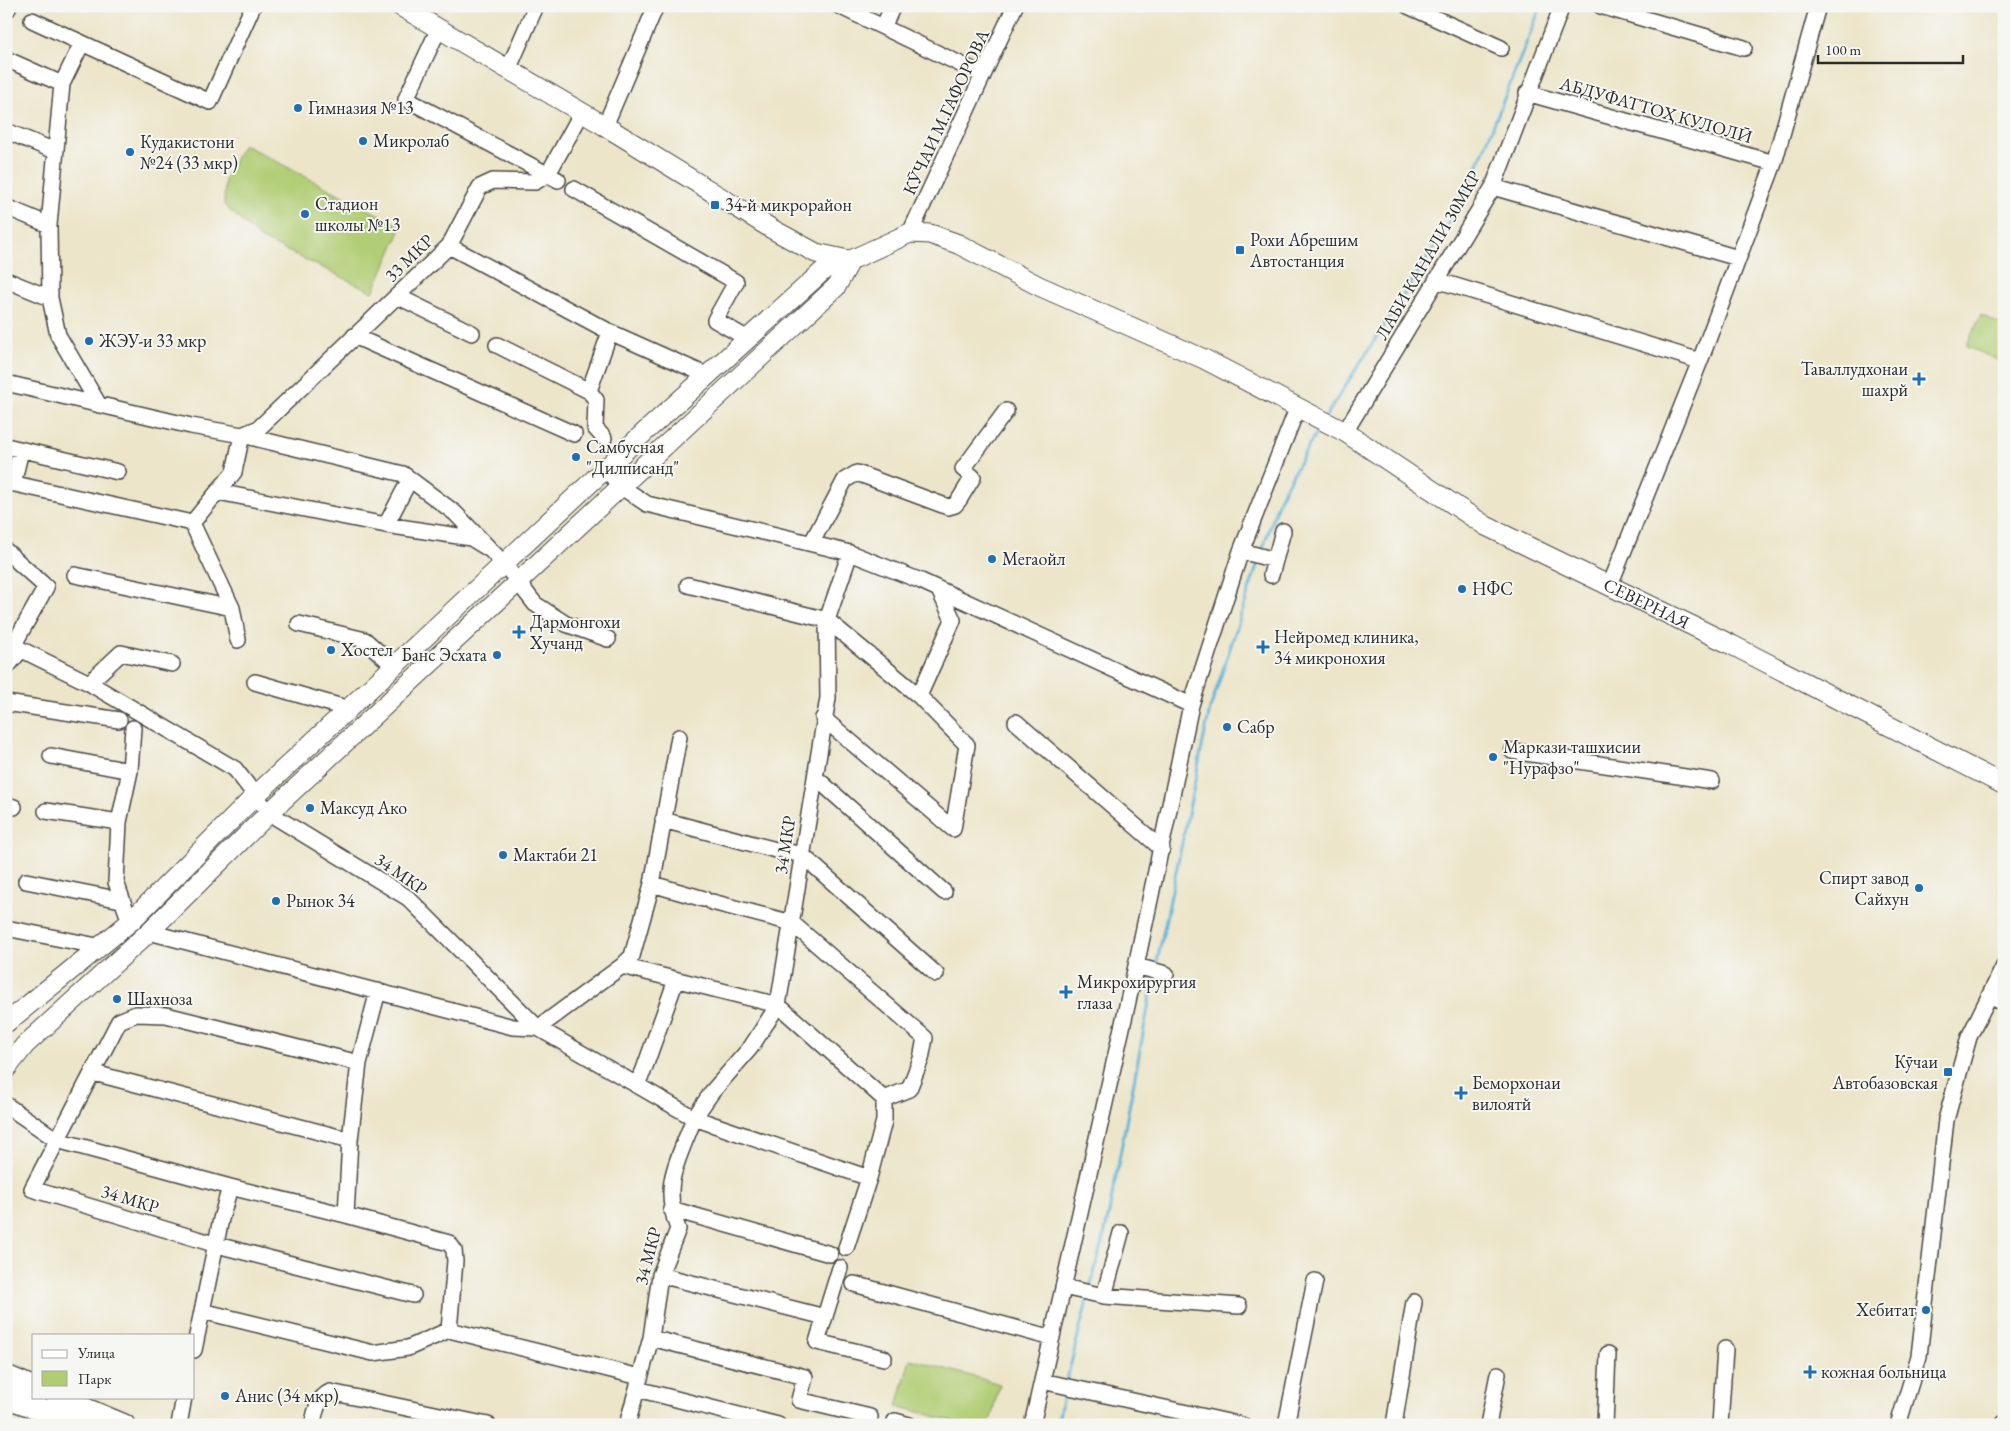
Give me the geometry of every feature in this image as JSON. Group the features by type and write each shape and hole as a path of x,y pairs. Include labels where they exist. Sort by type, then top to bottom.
{"highway":[{"path":"6,1376 32,1387"},
{"path":"6,1397 84,1425"},
{"path":"59,1398 124,1425"}],"main road":[{"path":"411,9 438,28 581,114 605,126 772,229 816,253 852,260"},
{"path":"6,1023 102,947 130,922 256,795 394,666 506,565 706,376 825,269 852,260 910,233"},
{"name":"СЕВЕРНАЯ","path":"910,233 930,234 958,244 1039,286 1204,359 1297,409 1345,432 1486,526 1610,585 2004,785"},
{"path":"814,279 818,271 816,253"},
{"path":"6,1069 26,1045 149,932 269,812 836,287 852,260"},
{"path":"783,306 797,323"}],"street":[{"path":"32,20 210,102 253,6"},
{"path":"508,70 536,6"},
{"path":"605,126 656,6"},
{"path":"839,6 983,75"},
{"path":"883,27 893,6"},
{"name":"КӮЧАИ М.ГАФОРОВА","path":"910,233 1015,6"},
{"path":"1408,6 1501,48"},
{"name":"ЛАБИ КАНАЛИ 30МКР","path":"1345,432 1492,187 1562,6"},
{"path":"1600,6 1744,48"},
{"path":"1610,585 1700,360 1774,163 1818,6"},
{"path":"438,28 406,99 553,177 581,114"},
{"path":"82,42 62,84 49,225 50,298 58,335 99,405"},
{"path":"6,59 62,84"},
{"name":"АБДУФАТТОҲ КУЛОЛӢ","path":"1527,93 1774,163"},
{"path":"6,131 55,151"},
{"name":"33 МКР","path":"242,435 259,428 449,246 480,188 493,181 534,182 553,177"},
{"path":"1492,187 1738,258"},
{"path":"574,188 736,282 715,320 748,339"},
{"path":"6,207 49,225"},
{"path":"449,246 610,332 706,376"},
{"path":"6,280 50,298"},
{"path":"1436,280 1700,360"},
{"path":"397,296 472,333"},
{"path":"589,391 610,332"},
{"path":"354,336 574,434"},
{"path":"498,345 589,391 596,400 595,428 604,438"},
{"path":"6,383 242,435 402,474 455,513 506,565 535,604 566,624 608,639"},
{"path":"1032,1425 1162,849 1191,705 1241,552 1297,409"},
{"path":"812,542 845,480 857,473 948,508 955,505 973,477 964,468 1006,411"},
{"path":"192,524 234,472 242,435"},
{"path":"6,446 118,472"},
{"path":"22,450 10,483 192,524"},
{"path":"606,469 620,486 648,504 812,542 850,553 939,590 1191,705"},
{"path":"386,525 410,479"},
{"path":"218,492 386,525 471,538 489,549"},
{"path":"192,524 232,608 238,640"},
{"path":"1241,552 1267,562 1283,531"},
{"path":"6,551 46,587 12,645 6,668"},
{"name":"34 МКР","path":"778,1004 823,718 828,698 827,620 850,553"},
{"path":"76,575 232,608"},
{"path":"688,585 827,620 918,696 967,745 953,829 823,718"},
{"path":"918,696 953,620 939,590"},
{"path":"299,624 365,640 394,666"},
{"path":"12,645 89,683 235,769 269,812"},
{"path":"89,683 121,653 172,664"},
{"path":"255,682 348,709"},
{"path":"6,703 119,720"},
{"path":"1016,722 1162,849"},
{"path":"130,922 116,882 119,822 130,771 133,728"},
{"path":"538,1028 622,966 632,956 652,884 679,737"},
{"path":"1512,751 1712,781"},
{"path":"51,756 130,771"},
{"path":"815,777 944,892"},
{"path":"46,811 119,822"},
{"name":"34 МКР","path":"269,812 408,898 538,1028 694,1118 868,1178"},
{"path":"664,820 802,855 936,974"},
{"path":"26,881 121,900"},
{"path":"652,884 792,923 925,1038 921,1059 909,1089 884,1100"},
{"path":"6,928 102,947"},
{"name":"34 МКР","path":"149,932 513,1026 538,1028"},
{"path":"622,966 778,1004 884,1100 884,1121 846,1248"},
{"path":"1136,966 1166,974"},
{"path":"1898,1425 1919,1356 1946,1120 1969,1037 2004,966"},
{"path":"636,1084 643,1072 676,980"},
{"path":"346,1215 350,1140 359,1062 378,991"},
{"path":"1989,996 2004,1003"},
{"path":"694,1118 712,1092 751,1047 778,1004"},
{"path":"57,1140 94,1073 119,1021 136,1014 166,1015 359,1062"},
{"path":"94,1073 350,1140"},
{"path":"6,1105 57,1140 449,1243 454,1250 455,1261 449,1330"},
{"name":"34 МКР","path":"627,1425 651,1338 660,1275 678,1229 671,1209 670,1183 694,1118"},
{"name":"34 МКР","path":"57,1140 32,1189 217,1245 413,1294"},
{"path":"195,1345 221,1219 230,1187"},
{"path":"671,1209 830,1254"},
{"path":"1104,1296 1121,1234"},
{"path":"840,1268 817,1342 884,1358"},
{"path":"660,1275 825,1317"},
{"path":"1286,1425 1315,1281"},
{"path":"854,1284 1052,1338"},
{"path":"1063,1287 1104,1296 1239,1306"},
{"path":"1394,1425 1414,1302"},
{"path":"202,1311 373,1354 408,1348 449,1330 638,1383 778,1425"},
{"path":"651,1338 805,1377 799,1400 870,1417"},
{"path":"1720,1425 1725,1349"},
{"path":"1605,1425 1608,1354"},
{"path":"1488,1425 1498,1374"},
{"path":"1042,1381 1242,1425"},
{"path":"312,1425 318,1402 322,1396 330,1392 488,1425"},
{"path":"179,1425 184,1398"}],"green space":[{"name":"Стадион школы №13","path":"243,144 402,227 373,292 260,238 224,205 225,179"},
{"path":"1981,315 2004,326 2004,363 1966,346"},
{"path":"910,1359 1000,1384 989,1425 966,1425 897,1406"}],"waterway":[{"path":"1326,416 1442,235 1479,162 1541,6"},
{"path":"1262,551 1280,497 1316,433"},
{"path":"1156,967 1210,709 1259,560"},
{"path":"1090,1288 1107,1223 1154,976"},
{"path":"1066,1383 1088,1297"},
{"path":"1057,1425 1064,1391"}],"place":[{"name":"Гимназия №13","path":"298,108"},
{"name":"Микролаб","path":"363,141"},
{"name":"Кудакистони №24 (33 мкр)","path":"130,152"},
{"name":"34-й микрорайон","path":"715,205"},
{"name":"Стадион школы №13","path":"305,214"},
{"name":"Рохи Абрешим Автостанция","path":"1240,250"},
{"name":"ЖЭУ-и 33 мкр","path":"89,341"},
{"name":"Таваллудхонаи шахрй","path":"1919,379"},
{"name":"Самбусная \"Дилписанд\"","path":"576,457"},
{"name":"Мегаойл","path":"992,559"},
{"name":"НФС","path":"1462,589"},
{"name":"Дармонгохи Хучанд","path":"519,632"},
{"name":"Нейромед клиника, 34 микронохия","path":"1263,647"},
{"name":"Хостел","path":"331,650"},
{"name":"Банс Эсхата","path":"497,655"},
{"name":"Сабр","path":"1227,727"},
{"name":"Маркази ташхисии \"Нурафзо\"","path":"1493,757"},
{"name":"Максуд Ако","path":"310,808"},
{"name":"Мактаби 21","path":"503,855"},
{"name":"Спирт завод Сайхун","path":"1919,888"},
{"name":"Рынок 34","path":"276,901"},
{"name":"Микрохирургия глаза","path":"1066,992"},
{"name":"Шахноза","path":"117,999"},
{"name":"Кӯчаи Автобазовская","path":"1948,1072"},
{"name":"Беморхонаи вилоятй","path":"1461,1093"},
{"name":"Хебитат","path":"1926,1310"},
{"name":"кожная больница","path":"1810,1372"},
{"name":"Анис (34 мкр)","path":"225,1396"}]}
